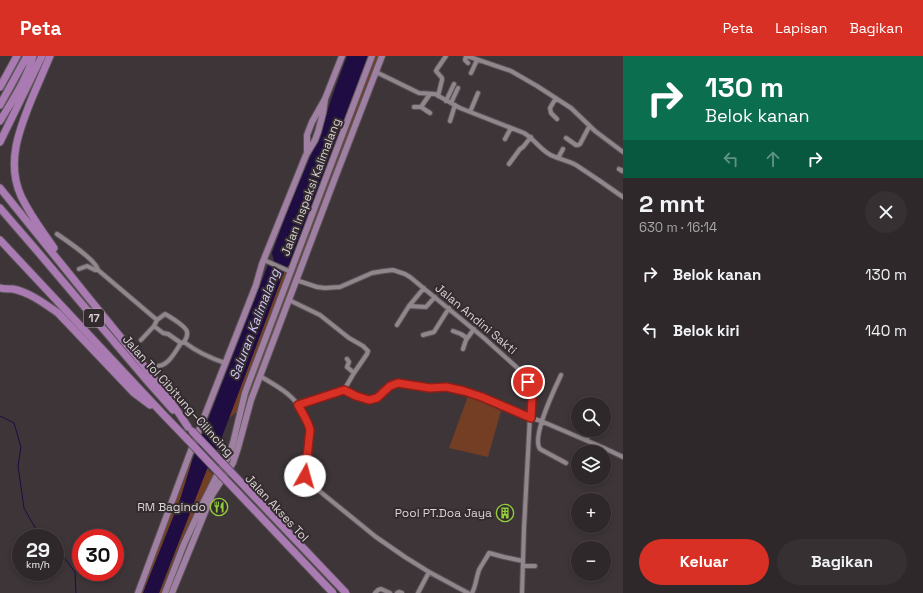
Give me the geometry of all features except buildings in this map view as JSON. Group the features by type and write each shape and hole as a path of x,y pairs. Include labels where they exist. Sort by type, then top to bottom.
{"highway":[{"path":"0,80 13,56"},
{"path":"0,87 17,56"},
{"path":"0,96 22,56"},
{"path":"0,105 27,56"},
{"path":"0,121 29,69 33,56"},
{"path":"0,142 42,56"},
{"path":"50,56 20,128 14,152 15,176 21,196 36,223 92,302"},
{"path":"0,188 162,388 194,437"},
{"name":"Jalan Tol Cibitung–Cilincing","path":"0,208 194,437 335,593"},
{"name":"17","path":"0,240 162,413"},
{"path":"0,288 14,290 31,296 45,303 58,313 134,394 162,413"},
{"name":"Jalan Tol Cibitung–Cilincing","path":"162,413 194,437 344,593"}],"main road":[{"path":"138,593 194,437 256,285 264,260 306,155 307,135 312,122 325,99 342,56"},
{"name":"Jalan Inspeksi Kalimalang","path":"169,591 212,495 233,462 238,448 249,382 289,271 372,56"},
{"name":"Jalan Inspeksi Kalimalang","path":"169,591 184,544 219,466 229,456 245,408 260,376 382,56"},
{"name":"Jalan Akses Tol","path":"194,437 219,466 344,593"},
{"name":"Jalan Akses Tol","path":"227,473 335,593"}],"street":[{"path":"438,96 442,78 436,69 446,56"},
{"path":"468,62 465,60 467,56 511,71 524,78 571,108 590,126 623,152"},
{"path":"470,73 477,60"},
{"path":"376,72 419,93 435,94 470,112 524,133 531,137 550,155 576,165 623,197"},
{"path":"446,101 454,84"},
{"path":"450,121 458,88"},
{"path":"470,112 478,93"},
{"path":"421,107 430,94"},
{"path":"556,98 550,108 557,119"},
{"path":"414,107 421,107 430,113"},
{"path":"566,138 576,145 580,144 590,126"},
{"path":"504,139 511,128"},
{"path":"509,164 531,137"},
{"path":"558,158 563,149"},
{"path":"57,234 86,256 97,266 98,270 157,320"},
{"path":"264,260 289,271"},
{"path":"79,269 87,266 98,270"},
{"name":"Jalan Andini Sakti","path":"296,280 317,287 333,288 340,287 372,273 393,270 400,272 410,277 449,308 523,373 528,382 532,397 524,528 522,593"},
{"path":"397,326 409,306 424,288"},
{"path":"409,306 426,306 435,297"},
{"path":"289,300 320,315 349,338 360,343 367,349 368,352 344,390 298,405"},
{"path":"423,335 434,332 449,308"},
{"path":"141,340 154,326 157,320 164,314 183,327 188,333 186,339 164,365 156,366"},
{"path":"154,326 163,333 183,342 204,355 225,363"},
{"path":"463,349 467,338 474,330"},
{"path":"453,331 467,338"},
{"path":"347,359 349,362 347,367 354,373"},
{"path":"561,375 541,421 538,446 540,449 566,463"},
{"path":"260,376 291,397 298,405 310,426 305,476 307,481 376,537 429,572 468,593"},
{"path":"344,390 369,400 377,398 390,386 398,383 430,388 446,387 464,391 541,421 623,457"},
{"path":"472,593 476,584 476,578 479,570 489,553 523,560"},
{"path":"523,566 535,566"},
{"path":"418,593 429,572"},
{"path":"375,593 380,589 390,593"},
{"path":"397,593 402,593"}],"shaded area":[{"path":"368,56 382,56 248,409 242,408 229,418 285,269 290,264"},
{"path":"468,396 501,411 488,457 449,448"},
{"path":"190,453 192,461 180,500 143,593 138,593"},
{"path":"207,469 216,477 167,588 173,590 172,593 159,593"}],"water":[{"name":"Saluran Kalimalang","path":"347,56 368,56 290,264 285,269 219,445 207,469 159,593 143,593 180,500 192,461 268,265 272,265 274,262 272,253 289,207 321,131"}],"waterway":[{"path":"0,416 14,423 21,447 18,466 24,508 36,529"},
{"path":"64,557 75,572 76,593"}],"place":[{"name":"RM Bagindo","path":"219,507"},
{"name":"Pool PT.Doa Jaya","path":"505,513"}],"route":[{"path":"305,476 310,426 298,405 344,390 369,400 377,398 390,386 398,383 430,388 446,387 464,391 531,418 532,397 528,382"}]}
